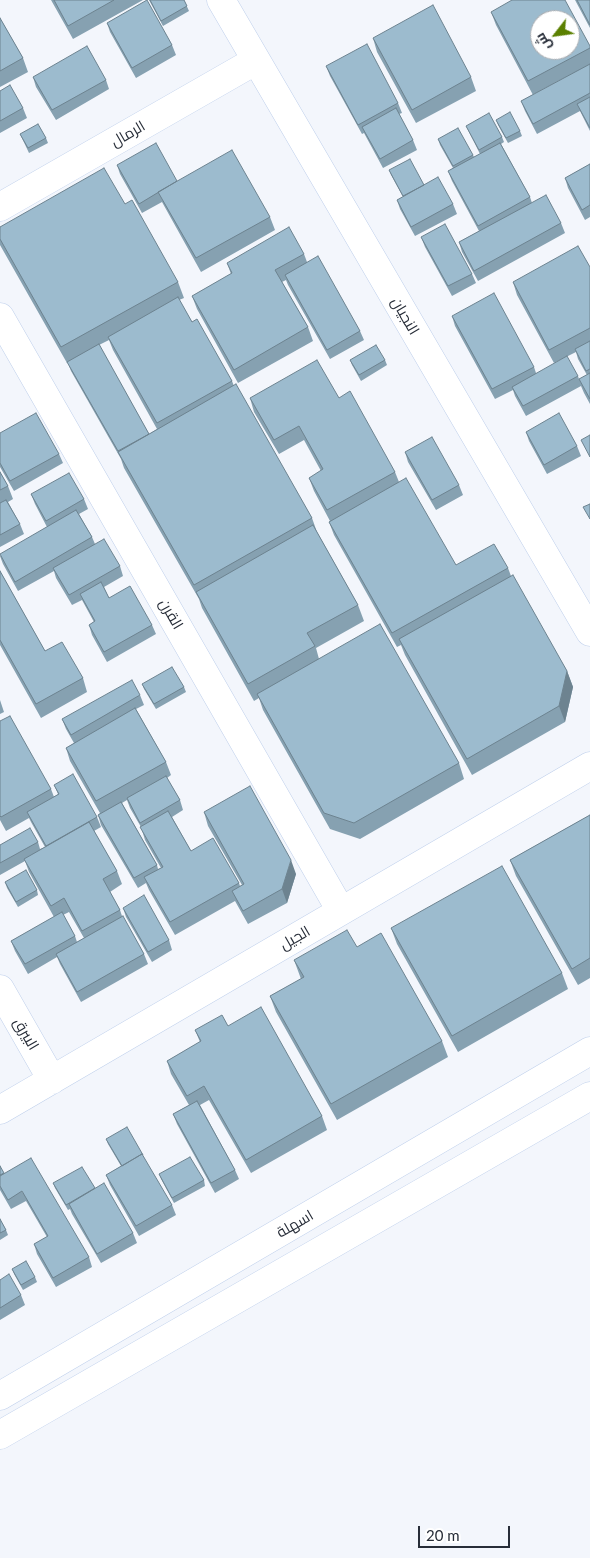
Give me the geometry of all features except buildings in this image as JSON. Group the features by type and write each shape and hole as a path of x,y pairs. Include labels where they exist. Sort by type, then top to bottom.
{"street":[{"name":"النجيان","path":"221,0 255,62 590,632"},
{"name":"الرمال","path":"0,207 255,62"},
{"name":"القرن","path":"0,317 341,911"},
{"name":"الجيل","path":"0,1110 590,766"},
{"name":"البيرق","path":"0,989 52,1080"},
{"name":"اسهلة","path":"0,1396 590,1051"},
{"path":"0,1435 590,1096"}]}
